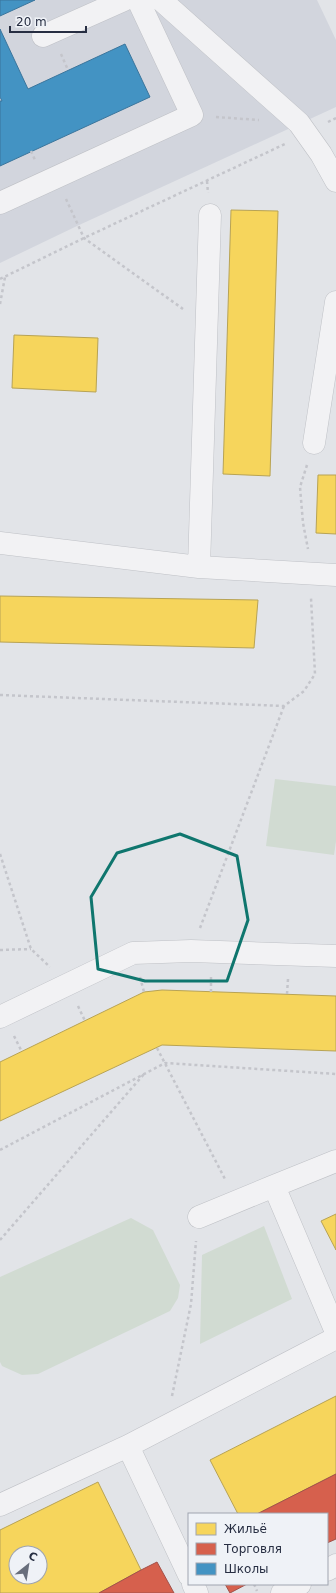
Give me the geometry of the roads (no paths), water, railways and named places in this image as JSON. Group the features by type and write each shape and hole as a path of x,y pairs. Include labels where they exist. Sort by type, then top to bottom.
{"street":[{"path":"43,36 124,0"},
{"path":"0,203 192,115 138,0"},
{"path":"161,0 328,150 336,181"},
{"path":"199,567 210,215"},
{"path":"314,443 336,302"},
{"path":"0,543 199,567 336,575"},
{"path":"0,1017 132,953 191,951 336,956"},
{"path":"199,1217 336,1161"},
{"path":"274,1186 336,1332"},
{"path":"0,1504 128,1446 336,1338"},
{"path":"128,1446 188,1573"},
{"path":"282,1593 298,1585"}]}
